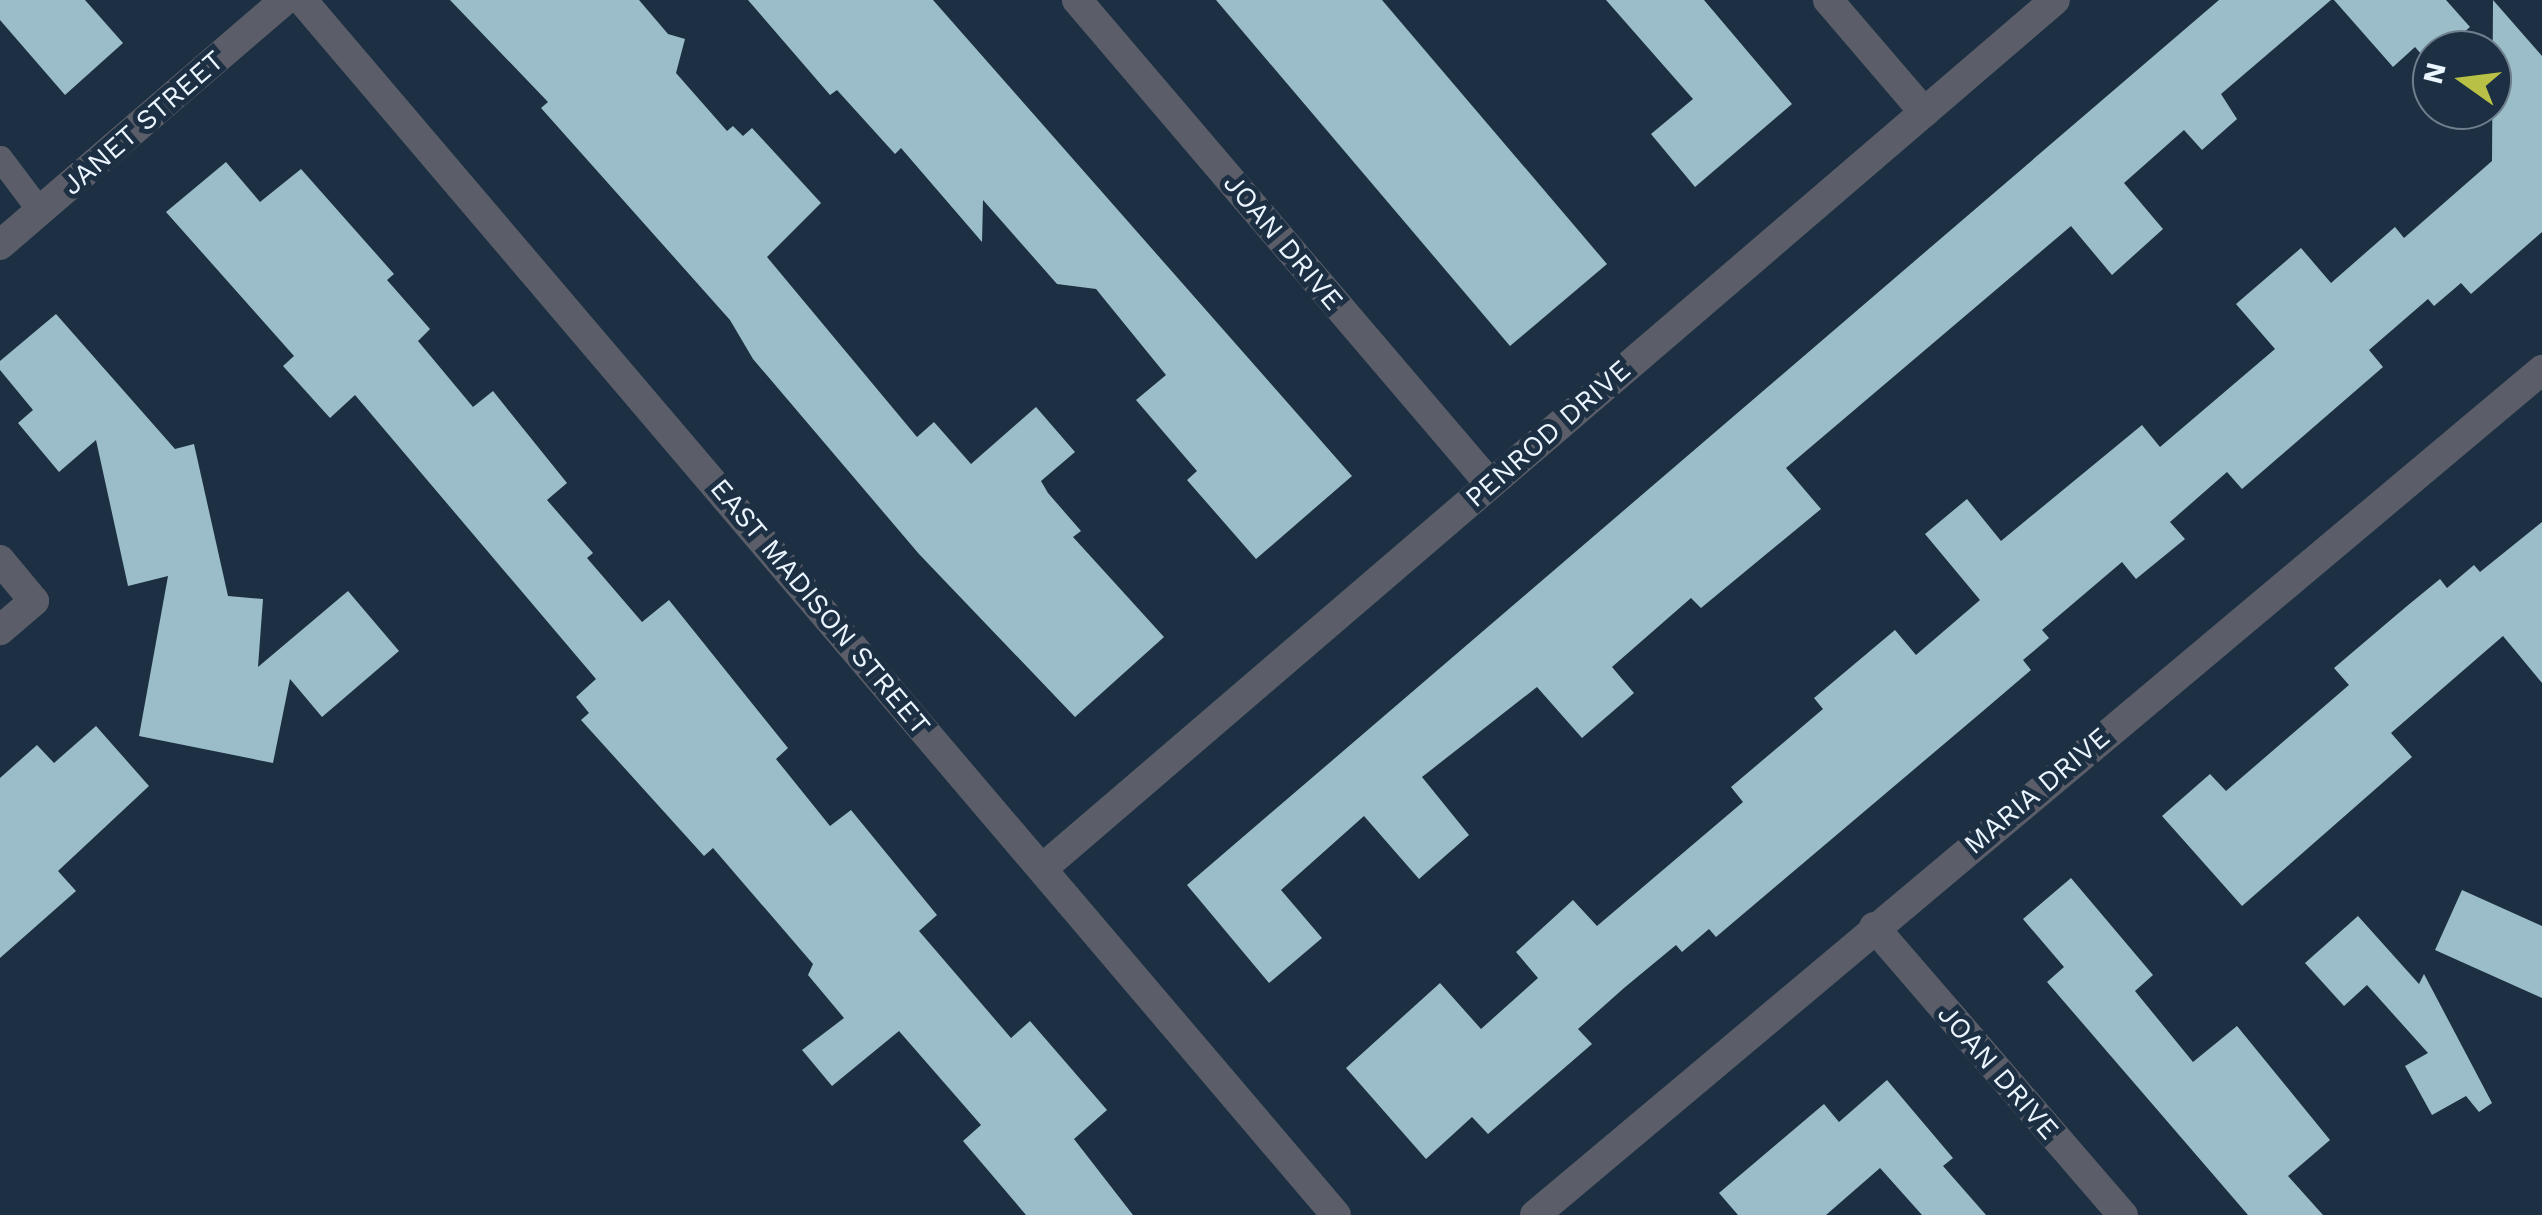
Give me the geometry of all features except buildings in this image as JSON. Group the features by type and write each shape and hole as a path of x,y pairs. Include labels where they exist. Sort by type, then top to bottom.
{"street":[{"name":"JANET STREET","path":"0,246 285,0"},
{"name":"EAST MADISON STREET","path":"302,0 1336,1215"},
{"name":"JOAN DRIVE","path":"1077,0 1490,484"},
{"path":"1828,0 1924,112"},
{"name":"PENROD DRIVE","path":"1042,868 2055,0"},
{"name":"MARIA DRIVE","path":"1535,1215 2542,370"},
{"path":"0,560 34,601 0,630"},
{"name":"JOAN DRIVE","path":"1874,927 2123,1215"}],"lane":[{"path":"0,158 40,211"}]}
